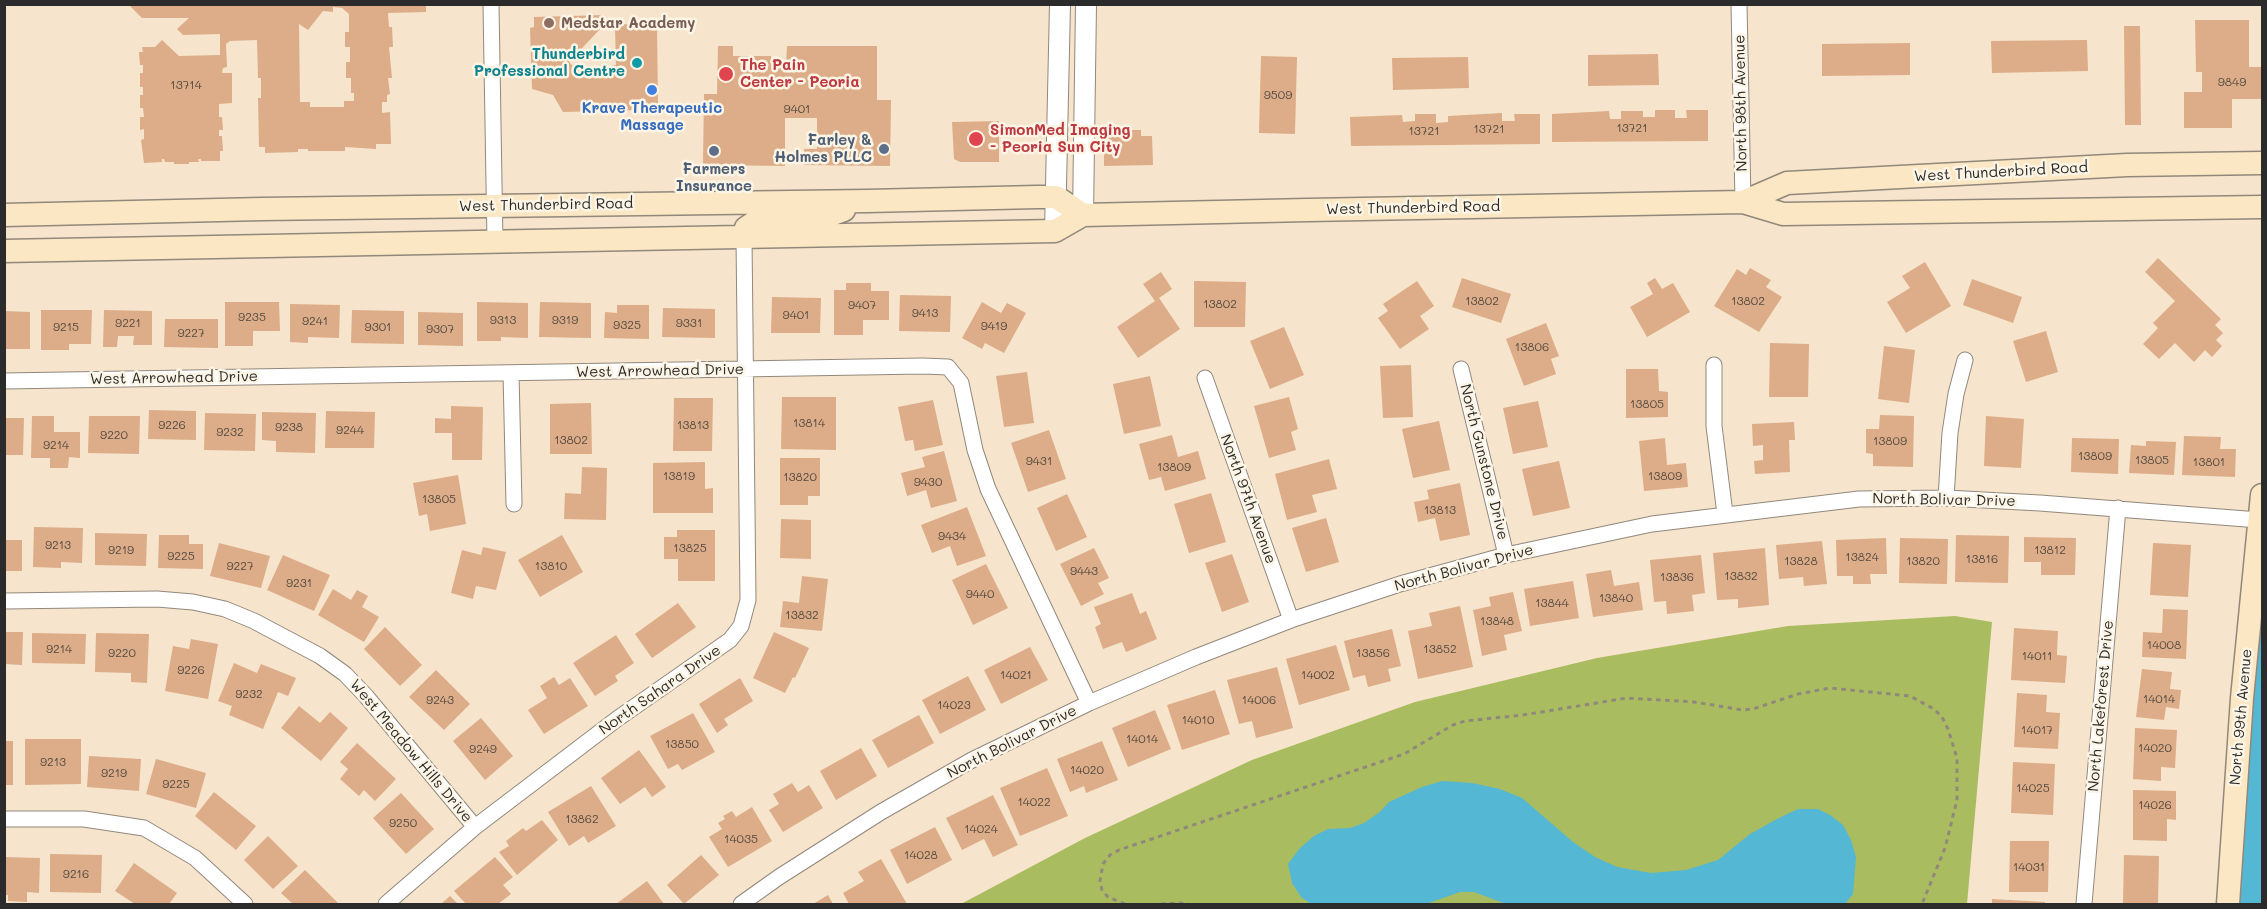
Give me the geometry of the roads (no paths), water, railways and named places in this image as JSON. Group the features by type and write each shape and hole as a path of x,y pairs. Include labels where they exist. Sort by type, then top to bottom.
{"main road":[{"name":"West Thunderbird Road","path":"1743,202 1788,183 2127,165 2262,163"},
{"name":"West Thunderbird Road","path":"4,215 1056,197"},
{"path":"1056,197 1083,215"},
{"path":"744,238 744,231 752,224 825,217 868,201"},
{"name":"West Thunderbird Road","path":"4,251 1055,231 1083,215 1743,202 1783,214 2262,207"},
{"name":"North 99th Avenue","path":"2228,904 2242,698 2262,495"}],"street":[{"path":"491,4 495,243"},
{"path":"1055,231 1060,4"},
{"path":"1083,215 1086,4"},
{"name":"North 98th Avenue","path":"1739,4 1743,202"},
{"path":"1059,79 1084,80"},
{"name":"North Sahara Drive","path":"386,904 475,827 617,719 730,640 741,626 748,600 744,238"},
{"path":"1946,498 1950,433 1956,394 1965,360"},
{"path":"1714,365 1714,426 1725,514"},
{"name":"West Arrowhead Drive","path":"4,381 948,367 961,383 975,450 987,489 1089,703"},
{"name":"North Gunstone Drive","path":"1461,369 1506,555"},
{"path":"511,373 514,504"},
{"name":"North 97th Avenue","path":"1204,378 1291,620"},
{"name":"North Bolivar Drive","path":"741,904 881,812 972,760 1089,703 1196,657 1291,620 1400,584 1506,555 1652,524 1859,499 1946,498 2118,508 2259,520"},
{"name":"North Lakeforest Drive","path":"2084,904 2118,508"},
{"name":"West Meadow Hills Drive","path":"4,601 157,599 225,609 254,621 320,656 345,674 475,827"},
{"path":"4,819 84,819 144,828 195,858 244,904"}],"water":[{"path":"2262,605 2262,904 2239,904 2245,786"},
{"path":"1442,781 1472,783 1500,789 1522,798 1573,842 1595,857 1617,867 1651,873 1686,870 1718,860 1750,834 1779,818 1798,809 1818,809 1843,825 1851,840 1856,857 1853,894 1845,904 1506,904 1474,892 1460,892 1426,904 1311,904 1301,897 1292,883 1288,864 1300,848 1314,836 1328,829 1350,828 1364,823 1380,812 1389,802"}],"place":[{"name":"Medstar Academy","path":"549,23"},
{"name":"Thunderbird Professional Centre","path":"637,63"},
{"name":"The Pain Center - Peoria","path":"726,74"},
{"name":"Krave Therapeutic Massage","path":"652,90"},
{"name":"SimonMed Imaging - Peoria Sun City","path":"976,139"},
{"name":"Farley & Holmes PLLC","path":"884,149"},
{"name":"Farmers Insurance","path":"714,151"}]}
